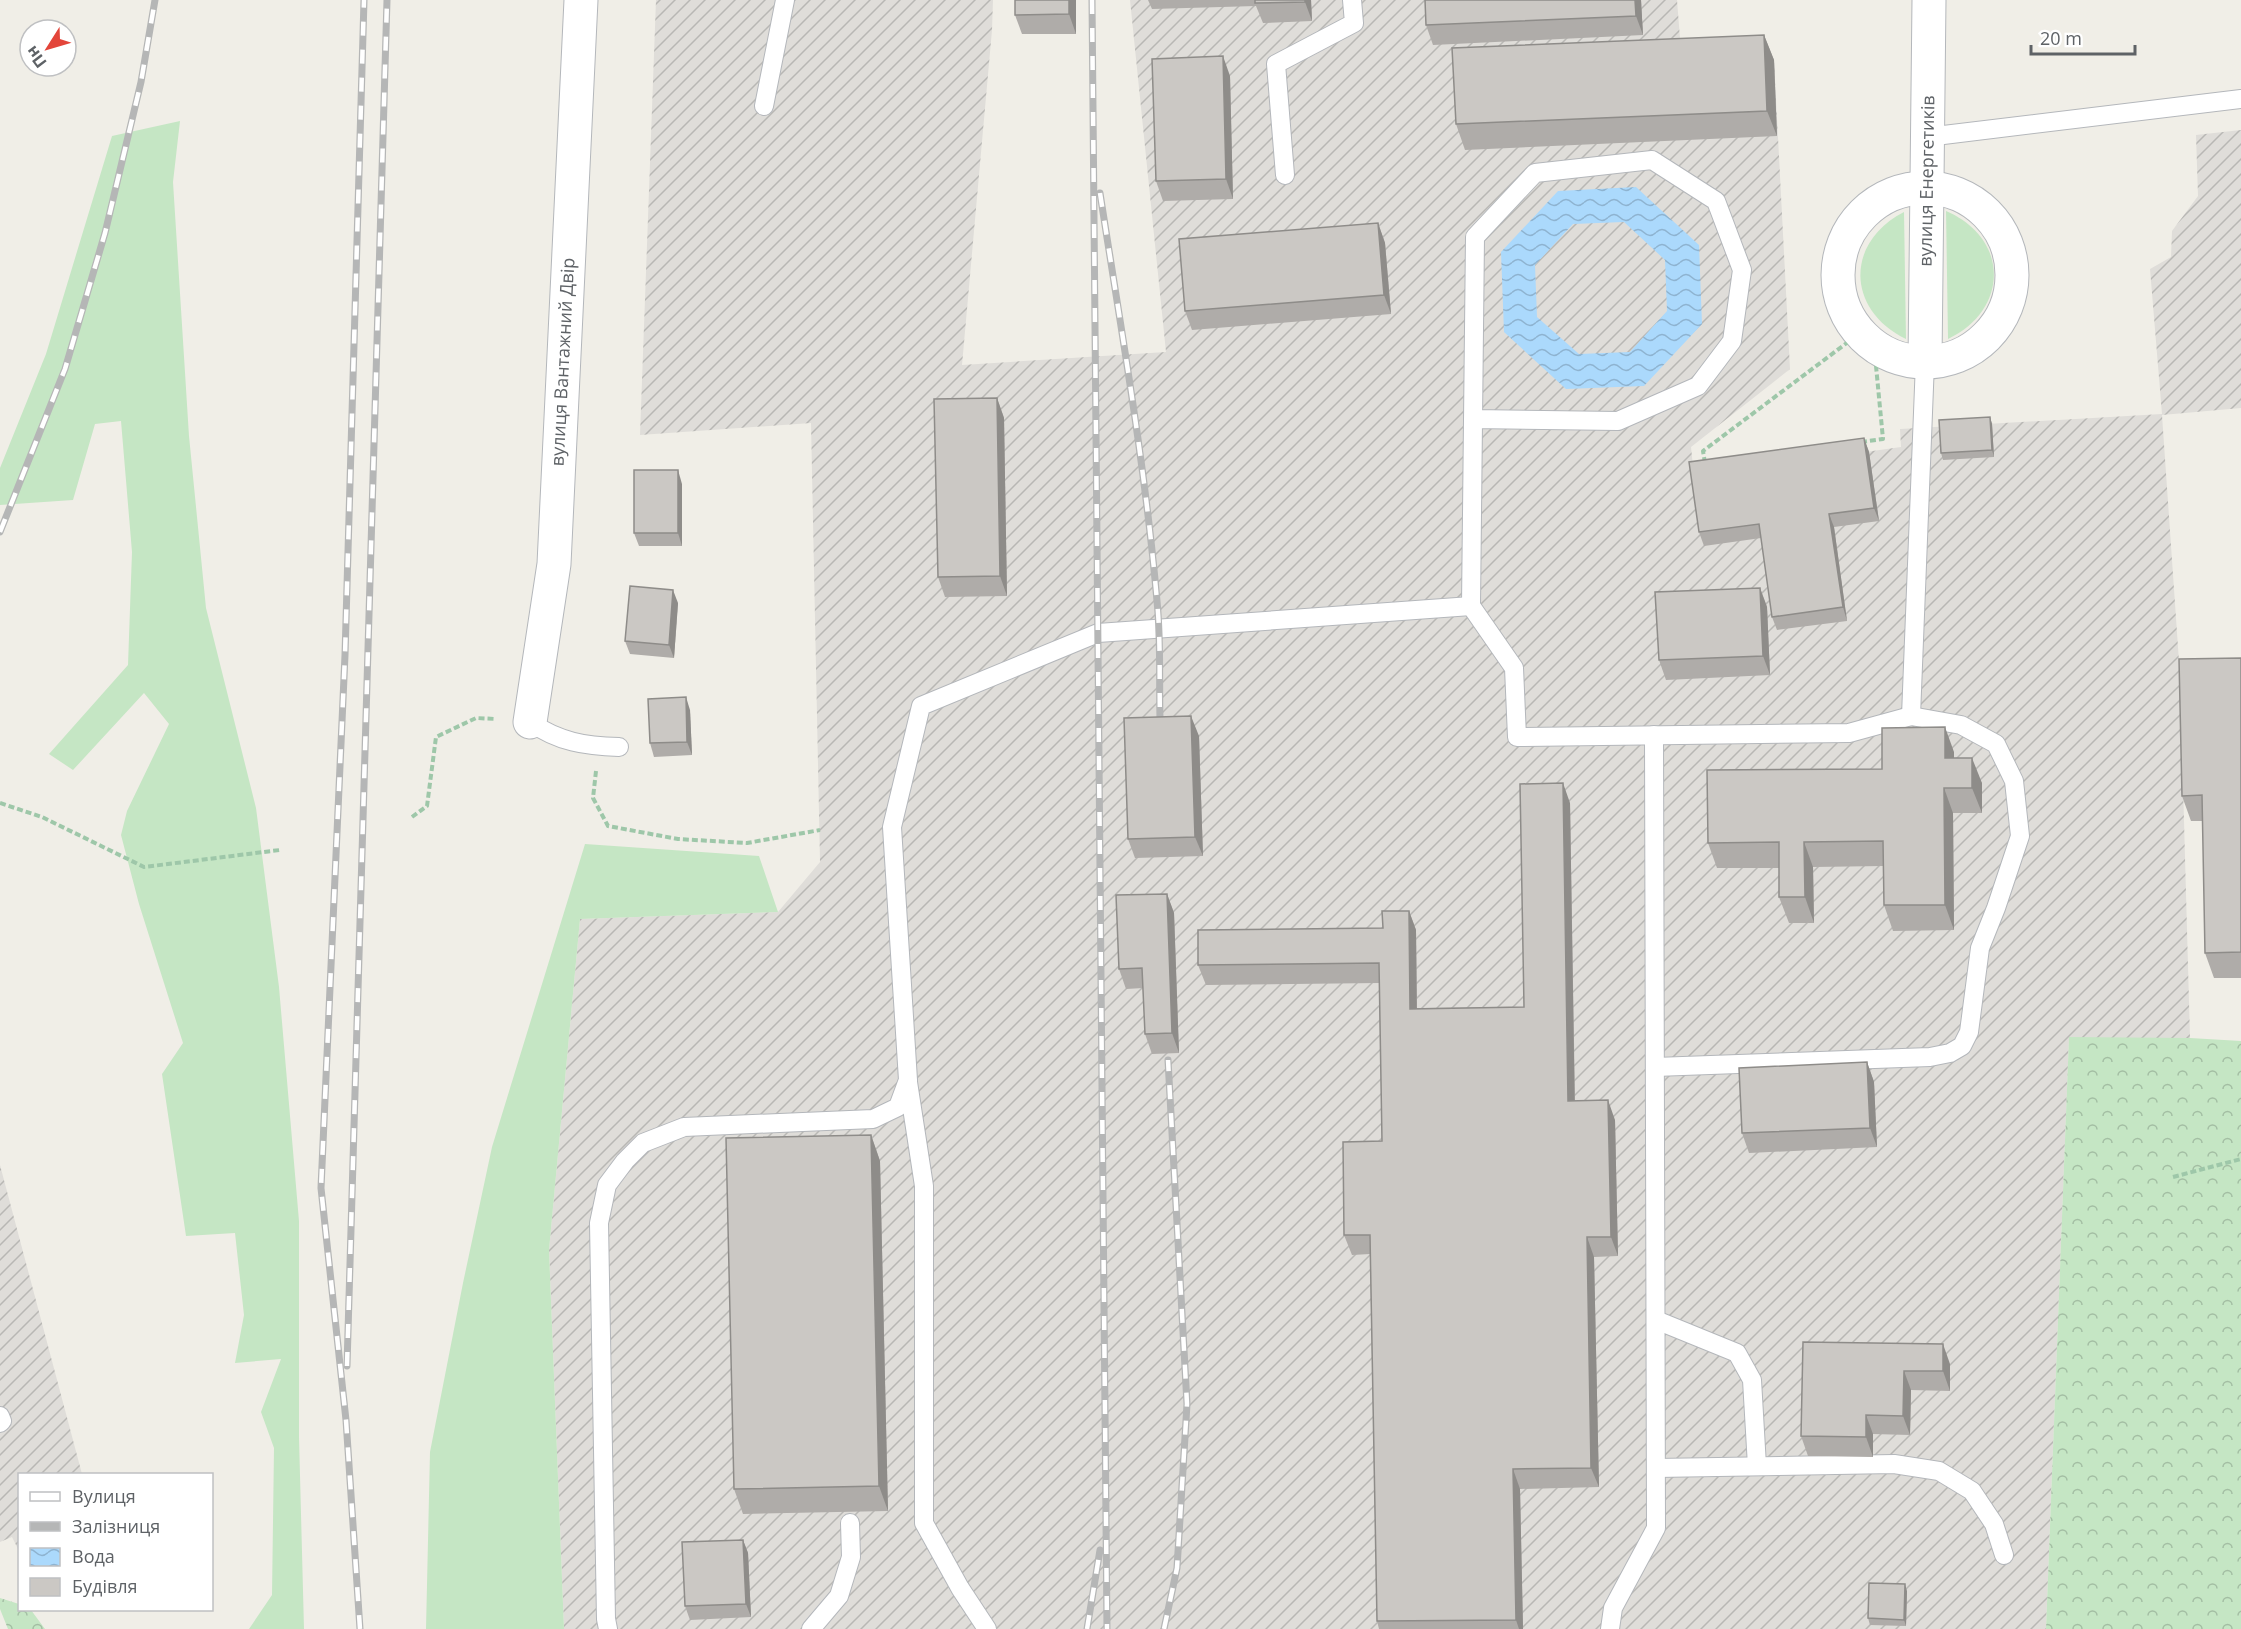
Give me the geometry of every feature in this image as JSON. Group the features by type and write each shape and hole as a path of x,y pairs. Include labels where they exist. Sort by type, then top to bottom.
{"street":[{"name":"вулиця Вантажний Двір","path":"530,722 554,564 580,0"},
{"name":"вулиця Енергетиків","path":"1925,362 1929,0"},
{"path":"1927,188 1962,196 1978,206 1990,218 2001,233 2008,250 2012,268 2012,286 2008,303 2000,320 1976,346 1960,356 1943,361 1925,362 1889,355 1867,339 1850,318 1839,284 1839,265 1850,231 1875,204 1900,193 1927,188"}],"lane":[{"path":"764,106 785,0"},
{"path":"1285,175 1276,64 1354,23 1352,0"},
{"path":"1928,137 2241,99"},
{"path":"1473,419 1618,421 1698,386 1732,341 1742,270 1716,201 1652,160 1535,173 1475,237 1473,419 1471,606 1514,668 1517,737 1849,733 1911,716 1961,725 1996,744 2014,781 2020,836 1980,948 1972,1014 1962,1046 1950,1053 1930,1058 1655,1066"},
{"path":"1911,716 1925,362"},
{"path":"987,1629 924,1523 924,1186 908,1080 892,827 921,706 1098,633 1471,606"},
{"path":"530,722 548,734 586,746 619,747"},
{"path":"1610,1629 1613,1608 1656,1528 1654,735"},
{"path":"608,1629 599,1222 607,1185 625,1161 643,1143 684,1127 873,1119 898,1107 908,1080"},
{"path":"1656,1320 1737,1353 1752,1380 1757,1466"},
{"path":"0,1416 2,1421 0,1423"},
{"path":"1656,1468 1894,1464 1939,1471 1972,1491 1994,1524 2004,1556"},
{"path":"811,1629 838,1596 850,1557 850,1523"}],"path":[{"path":"1706,464 1703,452 1867,339 1883,439 1859,442"},
{"path":"412,817 427,806 436,737 476,718 530,722"},
{"path":"598,746 593,798 608,826 678,839 747,843 820,830"},
{"path":"0,804 42,817 144,867 280,850"},
{"path":"2174,1177 2241,1159"}],"shaded area":[{"path":"656,0 993,0 962,365 1166,352 1130,0 1677,0 1682,64 1774,60 1790,369 1691,447 1694,476 1901,447 1900,429 2162,414 2150,269 2171,257 2172,231 2198,196 2196,135 2241,130 2241,408 2162,415 2180,676 2190,1038 2069,1038 2046,1629 564,1629 549,1250 580,919 778,912 820,862 811,423 640,435"},
{"path":"0,1165 82,1473 18,1473 18,1549 12,1537 0,1542"}],"green space":[{"path":"180,121 173,182 189,436 206,608 256,808 279,987 299,1221 299,1437 304,1629 249,1629 272,1595 274,1448 261,1412 281,1359 235,1363 244,1315 235,1233 186,1236 162,1074 183,1043 139,904 121,835 127,811 169,724 144,693 73,770 49,754 128,665 132,552 121,421 95,424 73,500 0,505 0,468 46,354 112,136"},
{"path":"1946,211 1967,223 1982,238 1991,255 1994,274 1991,292 1983,310 1968,326 1948,339"},
{"path":"1904,212 1906,339 1886,326 1872,311 1863,294 1860,276 1863,258 1871,240 1885,225"},
{"path":"585,844 759,856 778,912 580,919 549,1250 564,1629 426,1629 430,1452 463,1283 492,1147"},
{"path":"2069,1037 2190,1038 2241,1041 2241,1629 2046,1629"},
{"path":"0,1598 18,1604 18,1611 32,1611 45,1629 8,1629 0,1609"}],"water":[{"path":"1636,187 1699,245 1702,324 1644,386 1566,389 1504,332 1501,252 1558,191","holes":["1624,222 1665,260 1667,311 1630,352 1579,354 1537,317 1535,265 1573,224"]}],"building":[{"path":"1015,0 1069,0 1069,14 1015,15"},
{"path":"1255,0 1305,0 1305,2 1255,3"},
{"path":"1425,0 1635,0 1636,16 1426,25"},
{"path":"1764,35 1767,111 1456,124 1452,48"},
{"path":"1223,56 1226,179 1156,181 1152,59"},
{"path":"1378,223 1384,295 1185,311 1179,239"},
{"path":"997,398 1000,576 938,577 934,399"},
{"path":"1990,417 1992,450 1941,453 1939,420"},
{"path":"1864,438 1874,508 1829,514 1843,607 1772,617 1759,524 1699,532 1689,462"},
{"path":"634,470 678,470 678,533 634,533"},
{"path":"630,586 673,590 669,645 625,641"},
{"path":"1760,588 1763,656 1659,660 1655,592"},
{"path":"2241,658 2241,952 2205,953 2202,795 2182,796 2179,659"},
{"path":"686,697 687,742 650,743 648,699"},
{"path":"1191,716 1195,837 1128,839 1124,718"},
{"path":"1945,727 1945,758 1972,758 1972,788 1944,788 1945,905 1884,905 1883,841 1804,842 1805,897 1779,897 1779,842 1708,843 1707,770 1882,769 1882,728"},
{"path":"1563,783 1568,1101 1608,1100 1611,1237 1587,1237 1591,1468 1513,1469 1516,1620 1377,1621 1370,1235 1344,1235 1343,1142 1382,1141 1379,963 1198,965 1198,930 1383,928 1382,911 1409,911 1410,1009 1524,1007 1520,784"},
{"path":"1167,894 1172,1033 1145,1034 1142,968 1119,969 1116,895"},
{"path":"1867,1062 1870,1128 1742,1133 1739,1068"},
{"path":"871,1135 879,1486 734,1489 726,1138"},
{"path":"1803,1342 1943,1344 1943,1371 1904,1371 1903,1416 1866,1415 1866,1437 1801,1436"},
{"path":"743,1540 746,1604 685,1606 682,1542"},
{"path":"1869,1583 1905,1584 1904,1620 1868,1618"}],"railway":[{"path":"0,532 65,369 105,233 141,82 155,0"},
{"path":"360,1629 346,1420 321,1188 345,655 364,0"},
{"path":"347,1366 387,0"},
{"path":"1092,0 1107,1629"},
{"path":"1100,193 1132,397 1152,550 1159,630 1160,719"},
{"path":"1164,1629 1177,1568 1187,1404 1168,1060"},
{"path":"1087,1629 1100,1550"}]}
